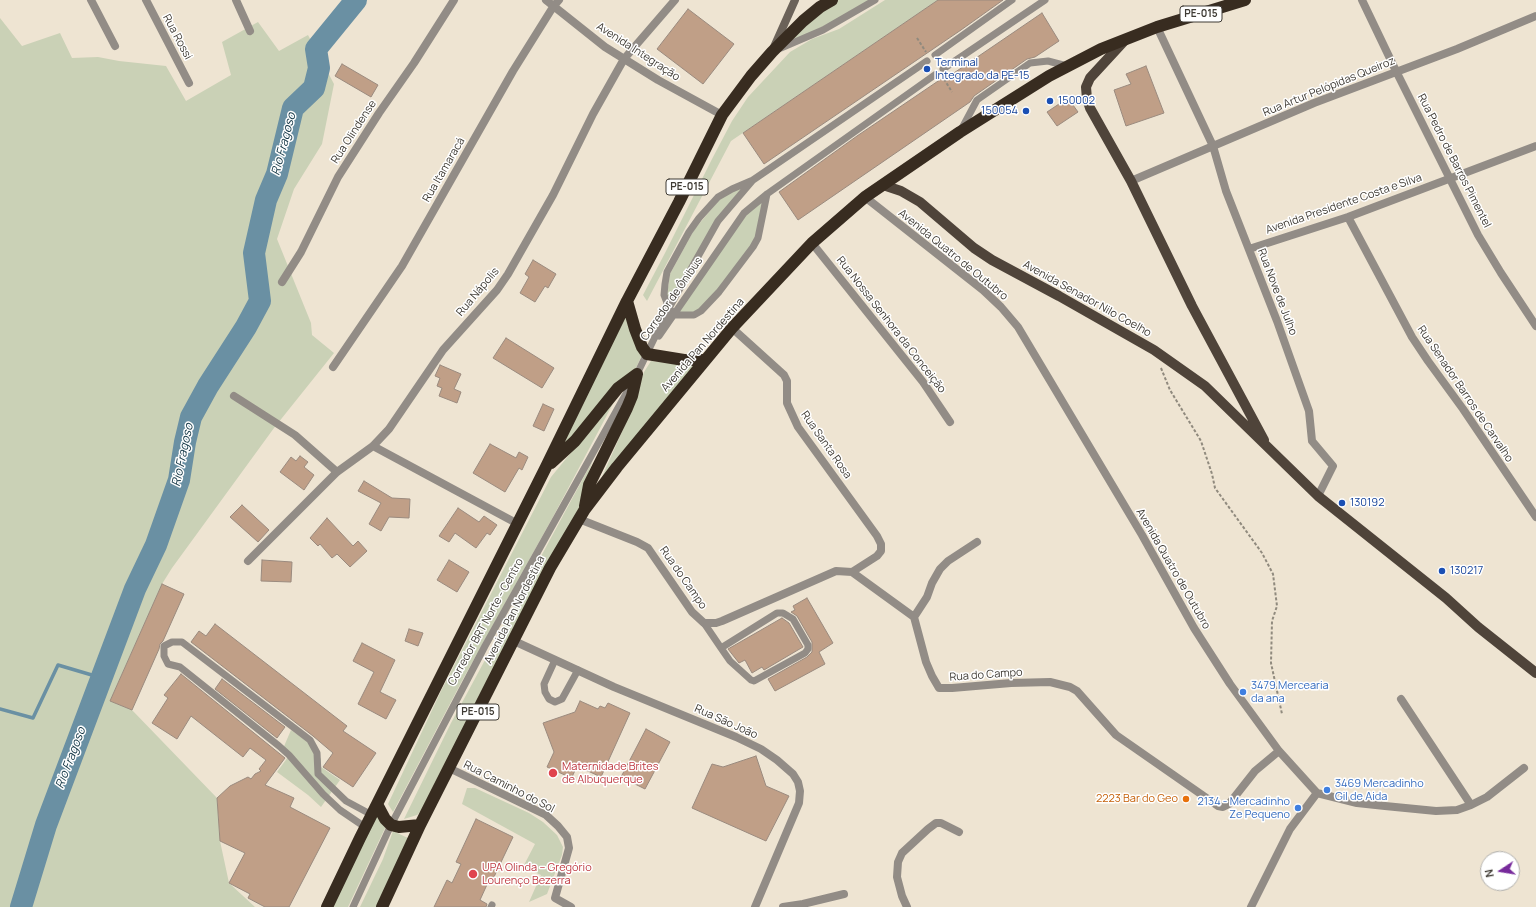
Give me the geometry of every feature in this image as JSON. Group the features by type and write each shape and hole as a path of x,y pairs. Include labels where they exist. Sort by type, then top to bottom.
{"highway":[{"name":"PE-015","path":"327,907 365,827 518,524 627,301 679,202 722,115 751,76 772,52 803,21 832,0"},
{"name":"Avenida Pan Nordestina","path":"382,907 420,825 550,568 582,514 617,467 732,328 812,244 865,198 960,132 1049,76 1101,49 1158,28 1244,0"},
{"path":"627,301 634,329 647,353 684,360 705,360"},
{"path":"546,467 575,441 618,388 637,374"},
{"path":"582,514 589,486 627,408 632,396 637,374"},
{"path":"377,804 385,819 392,825 399,827 420,825"}],"main road":[{"path":"772,52 795,0"},
{"name":"Avenida Senador Nilo Coelho","path":"1125,40 1090,78 1086,88 1090,108 1131,181 1192,306 1269,448"},
{"name":"Avenida Senador Nilo Coelho","path":"883,185 902,191 920,202 974,248 992,260 1154,350 1205,386 1318,496 1446,598 1478,627 1536,673"}],"street":[{"path":"91,0 115,46"},
{"name":"Rua Rossi","path":"146,0 189,84"},
{"path":"236,0 250,31"},
{"name":"Rua Olindense","path":"282,282 301,252 338,176 414,63 454,0"},
{"name":"Avenida Integração","path":"546,0 556,3 605,47 658,80 722,115"},
{"name":"Rua Nápolis","path":"248,561 337,472 373,446 389,428 443,350 497,290 508,274 553,196 593,114 624,59 675,0"},
{"name":"Rua Pedro de Barros Pimentel","path":"1362,0 1478,235 1536,326"},
{"name":"Rua Itamaracá","path":"333,367 402,266 513,72 556,3"},
{"name":"Rua Artur Pelópidas Queiroz","path":"1131,181 1314,103 1457,49 1536,16"},
{"name":"Rua Nove de Julho","path":"1158,28 1213,146 1226,191 1277,321 1309,411 1312,442 1333,466 1318,496"},
{"name":"Avenida Presidente Costa e Silva","path":"1248,249 1348,217 1536,146"},
{"name":"Avenida Quatro de Outubro","path":"865,198 983,290 1001,307 1018,327 1142,535 1194,628 1230,684 1279,751 1318,793"},
{"name":"Rua Senador Barros de Carvalho","path":"1348,217 1412,337 1536,517"},
{"name":"Rua Nossa Senhora da Conceição","path":"812,244 923,382 950,422"},
{"name":"Rua Santa Rosa","path":"732,328 784,375 787,381 787,403 798,427 878,536 881,544 881,551 877,556 852,572"},
{"path":"234,396 295,435 337,472"},
{"path":"373,446 518,524"},
{"name":"Rua do Campo","path":"582,514 648,548 692,612 704,623 716,623 722,621 836,571 843,570 852,572"},
{"path":"852,572 914,617 927,597 940,568 977,542"},
{"name":"Rua do Campo","path":"914,617 926,662 939,688 1050,682 1070,687 1077,691 1116,735 1218,806 1223,807 1229,804 1255,771 1279,751"},
{"name":"Rua São João","path":"514,641 578,670 736,737 772,756 793,774 798,782 800,791 799,803 755,907"},
{"path":"1401,698 1471,805"},
{"name":"Rua Caminho do Sol","path":"449,768 546,815 567,837 569,848 555,898 554,907"},
{"path":"1251,907 1290,829 1318,793 1357,803 1436,811 1457,810 1471,805 1487,796 1524,768"},
{"path":"907,907 902,896 897,877 898,862 902,853 936,823 941,823 959,832"},
{"path":"784,907 844,894"},
{"path":"555,898 571,907"}],"lane":[{"path":"772,52 830,26 875,0"},
{"path":"934,55 1012,0"},
{"path":"943,69 1045,0"},
{"path":"927,61 753,180 718,197 699,218 689,232 668,272 664,284 664,295 669,308 675,315 694,315 701,311 719,292 753,247 758,238 767,194 936,74"},
{"path":"960,132 977,100 1030,63 1048,62 1068,66"},
{"name":"Corredor de Ônibus","path":"647,353 669,308 718,221 753,180"},
{"name":"Corredor de Ônibus","path":"647,353 675,315 744,213 767,194"},
{"name":"Corredor BRT Norte - Centro","path":"352,907 392,825 485,646 637,374 647,353"},
{"path":"704,623 721,648 730,661 754,681 805,652 808,649 808,645 793,619 783,613 777,613 721,648"},
{"path":"365,827 340,810 279,746 180,667 168,664 164,656 164,646 172,642 182,642 310,740 317,753 318,774 346,801 372,815"},
{"path":"555,660 544,684 545,692 549,699 556,702 562,699 578,670"}],"path":[{"path":"1154,350 1170,390 1201,441 1215,488 1262,553 1273,574 1277,606 1272,621 1271,663 1282,714"}],"green space":[{"path":"836,0 875,0 777,50"},
{"path":"885,0 938,0 731,141 647,301 643,295 732,121 748,97 790,52 812,39 839,29"},
{"path":"0,18 22,46 60,33 72,58 98,57 119,61 166,66 186,101 231,75 222,42 258,22 279,51 308,35 334,84 322,144 294,189 277,239 311,323 312,335 334,353 274,428 172,568 162,584 110,701 132,710 217,798 220,841 229,883 255,907 0,907"},
{"path":"753,180 718,221 672,304 666,301 670,274 694,230 725,193"},
{"path":"767,194 758,238 701,311 675,315 744,213"},
{"path":"626,312 642,355 634,372 560,450"},
{"path":"651,361 701,366 601,479 625,425 644,372"},
{"path":"616,398 554,515 462,681 393,812 388,804 441,691 551,477"},
{"path":"593,460 585,483 580,509 424,808 417,815 404,819 451,723"},
{"path":"291,730 307,741 321,759 321,767 340,780 321,807 308,795 277,772 288,757 282,751"},
{"path":"467,788 475,788 529,813 543,822 557,835 563,847 562,855 547,894 529,902 541,875 523,867 535,844 462,804"},
{"path":"377,814 386,826 348,907 332,907"},
{"path":"393,831 410,839 378,907 360,907 383,859"}],"building":[{"path":"938,0 1003,0 764,164 743,133"},
{"path":"688,9 734,44 703,84 657,49"},
{"path":"1042,13 1059,41 1035,57 1027,59 974,96 970,102 798,220 779,192 857,136 947,75 948,77"},
{"path":"342,64 378,85 371,97 335,76"},
{"path":"1146,66 1164,113 1126,126 1114,90 1131,84 1126,74"},
{"path":"1068,98 1078,112 1057,126 1047,112"},
{"path":"533,260 556,274 548,288 545,286 535,302 520,293 529,277 525,274"},
{"path":"506,338 554,368 542,388 493,358"},
{"path":"440,365 461,374 454,389 461,392 457,403 439,396 442,388 437,386 440,378 435,376"},
{"path":"543,404 554,409 544,431 533,426"},
{"path":"490,444 516,458 519,452 528,457 522,470 519,468 505,492 473,473"},
{"path":"300,456 308,462 304,467 314,475 304,490 280,472 291,457 296,461"},
{"path":"364,481 392,498 410,499 409,518 389,517 381,531 369,524 381,503 358,491"},
{"path":"242,505 269,530 258,542 230,517"},
{"path":"458,508 479,522 484,516 497,525 490,535 487,533 476,548 455,533 449,542 439,536"},
{"path":"327,518 353,546 358,541 367,551 350,567 337,554 332,558 320,544 318,546 310,538"},
{"path":"262,560 292,562 291,582 261,581"},
{"path":"449,560 469,572 457,592 437,580"},
{"path":"162,584 184,594 163,641 160,644 132,710 110,701"},
{"path":"807,598 833,643 819,652 825,664 775,691 768,679 807,657 812,652 812,642 797,616 791,612 795,610 793,606"},
{"path":"782,618 789,623 803,647 764,670 762,667 752,673 745,660 739,663 728,649"},
{"path":"215,624 347,726 343,731 376,753 353,787 323,767 333,753 191,642 199,631 206,636"},
{"path":"409,629 423,633 418,646 405,641"},
{"path":"362,643 395,660 380,692 396,700 386,719 358,704 374,672 353,661"},
{"path":"181,674 285,758 265,785 294,798 290,807 330,828 289,907 265,907 248,898 250,894 229,883 245,853 220,841 217,798 230,786 248,777 251,779 255,774 261,771 259,769 266,760 250,748 243,757 191,716 177,739 152,723 168,698 164,695"},
{"path":"222,679 285,727 277,738 215,689"},
{"path":"580,701 598,709 600,706 605,708 608,703 630,713 601,777 577,766 572,777 547,767 554,752 543,723 575,712"},
{"path":"646,729 670,742 645,789 621,777"},
{"path":"756,756 766,786 789,796 766,841 692,808 712,764 723,767"},
{"path":"476,819 513,837 493,879 490,878 480,900 487,904 486,907 434,907 447,880 452,883 461,864 456,862"}],"waterway":[{"name":"Rio Fragoso","path":"21,907 46,825 135,589 156,545 179,480 185,442 191,417 208,386 246,327 260,301 254,253 266,200 277,174 293,108 314,88 319,68 316,49 356,0"},
{"path":"0,709 33,718 58,665 102,678"}],"place":[{"name":"Terminal Integrado da PE-15","path":"927,69"},
{"name":"150002","path":"1050,101"},
{"name":"150054","path":"1026,111"},
{"name":"130192","path":"1342,503"},
{"name":"130217","path":"1442,571"},
{"name":"3479 Mercearia da ana","path":"1243,692"},
{"name":"Maternidade Brites de Albuquerque","path":"553,773"},
{"name":"3469 Mercadinho Gil de Aida","path":"1327,790"},
{"name":"2223 Bar do Geo","path":"1186,799"},
{"name":"2134 - Mercadinho Ze Pequeno","path":"1298,808"},
{"name":"UPA Olinda – Gregório Lourenço Bezerra","path":"473,874"}]}
